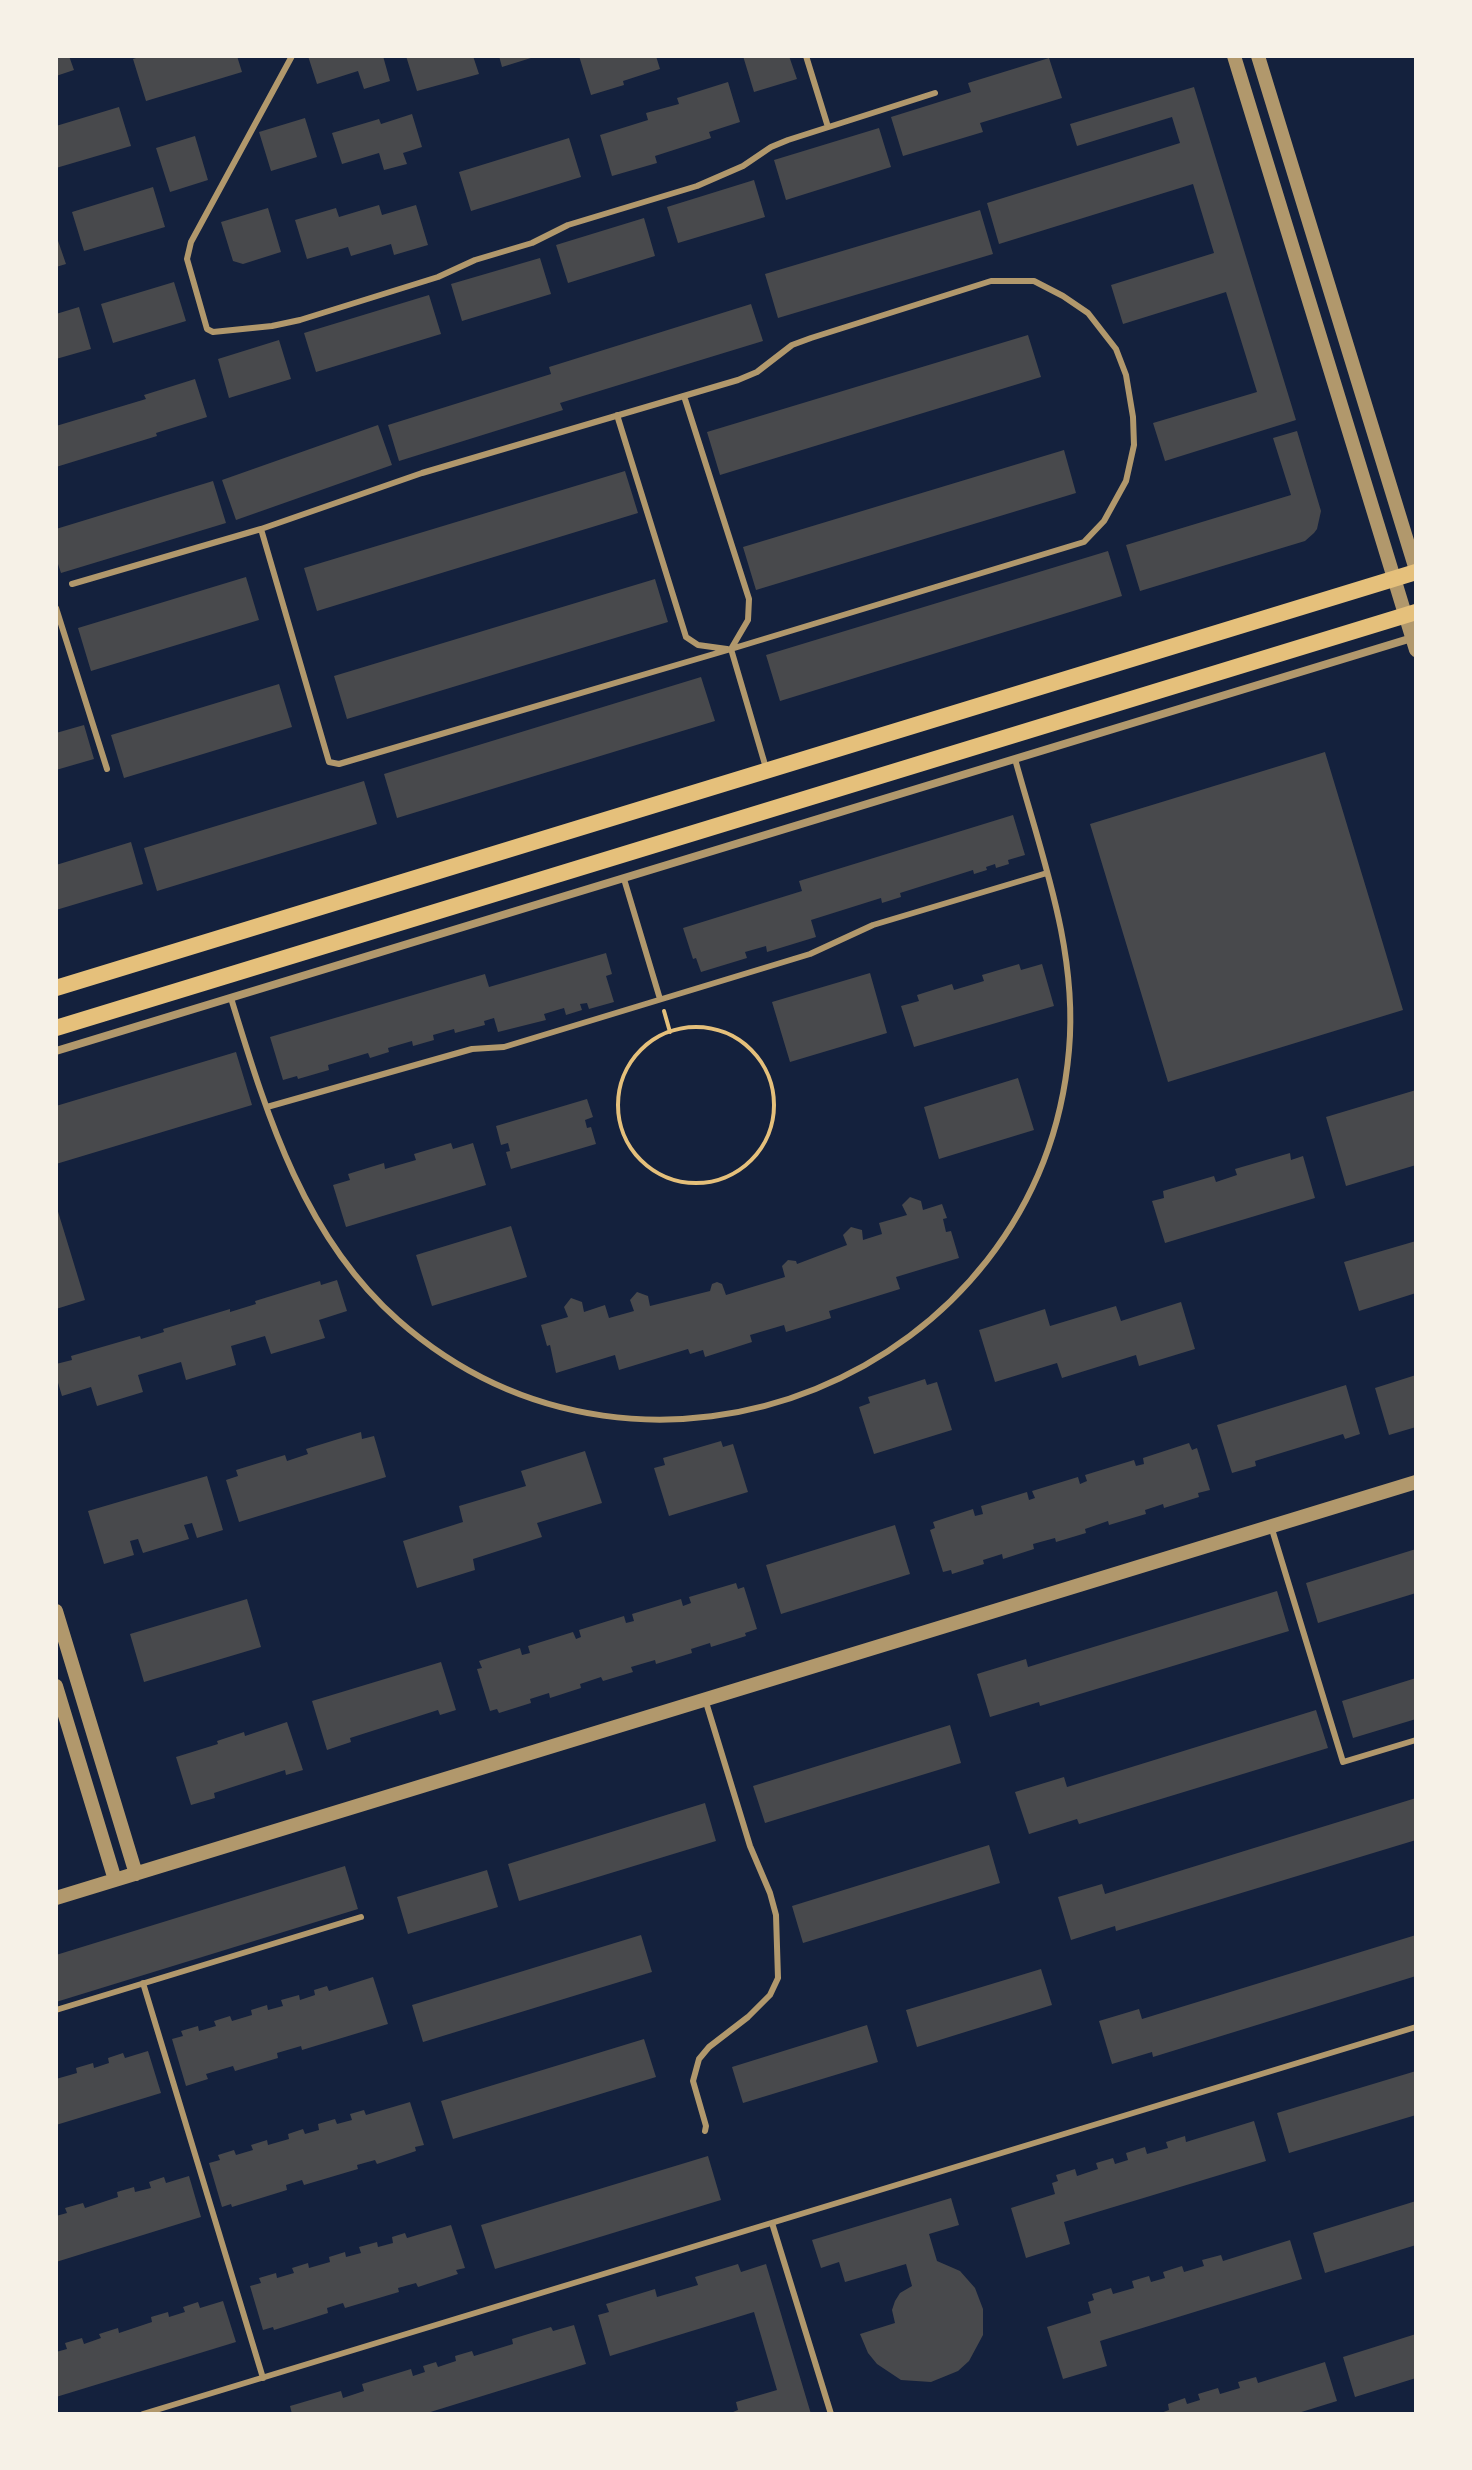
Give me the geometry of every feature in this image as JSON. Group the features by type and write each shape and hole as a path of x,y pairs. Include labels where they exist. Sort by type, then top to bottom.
{"main road":[{"path":"56,988 1416,571"},
{"path":"56,1028 1411,614"}],"street":[{"path":"56,1051 1015,759 1414,644 1411,614 1394,579 1234,56"},
{"path":"1258,56 1416,571"},
{"path":"56,1898 1416,1482"},
{"path":"56,1611 136,1874"},
{"path":"56,1686 115,1880"}],"lane":[{"path":"292,56 191,242 187,259 207,329 213,332 300,320 438,277 475,260 532,243 568,225 697,186 743,166 771,147 935,93"},
{"path":"806,56 828,127"},
{"path":"72,584 261,529 422,473 757,372 801,341 991,281 1034,281 1088,313 1122,360 1130,396 1134,445 1126,481 1104,521 1084,542 339,764 329,762 261,529"},
{"path":"684,396 749,599 748,620 731,649 767,771"},
{"path":"617,415 686,637 698,645 731,649"},
{"path":"56,608 107,769"},
{"path":"231,998 267,1107 309,1208 349,1269 400,1321 460,1364 526,1395 561,1406 621,1417 670,1419 707,1417 779,1403 848,1376 880,1358 921,1328 967,1285 990,1256 1029,1192 1056,1123 1065,1086 1069,1049 1069,974 1047,873 1015,759"},
{"path":"267,1107 472,1049 504,1047 810,954 873,925 1047,873"},
{"path":"624,879 660,999"},
{"path":"1271,1526 1343,1762 1416,1740"},
{"path":"705,1699 750,1846 776,1915 778,1978 770,1995 699,2059 693,2081 705,2131"},
{"path":"56,2010 361,1917"},
{"path":"143,1983 263,2378"},
{"path":"143,2414 1416,2027"},
{"path":"772,2223 831,2414"}],"path":[{"path":"660,999 670,1032"},
{"path":"698,1028 729,1035 754,1054 770,1083 773,1100 769,1133 750,1161 723,1178 691,1183 659,1174 634,1154 620,1125 619,1092 630,1063 653,1041 670,1032 698,1028"}],"building":[{"path":"56,56 69,56 74,70 56,76"},
{"path":"142,56 237,56 242,72 146,101 133,59"},
{"path":"308,56 383,56 390,81 364,89 358,71 317,84"},
{"path":"406,56 473,56 479,74 417,91"},
{"path":"499,56 530,56 531,58 502,67"},
{"path":"579,56 656,56 660,69 591,95"},
{"path":"743,56 789,56 797,79 754,92"},
{"path":"1049,58 1062,98 980,123 983,132 903,156 891,117 971,92 968,83"},
{"path":"728,82 740,122 709,132 711,138 655,156 657,163 612,176 600,135 648,120 646,113 679,104 677,98"},
{"path":"1194,87 1296,420 1165,461 1153,423 1257,392 1226,292 1123,324 1111,285 1214,253 1193,184 999,244 987,203 1180,143 1172,117 1077,146 1070,124"},
{"path":"119,107 131,146 56,168 56,126"},
{"path":"412,114 422,147 403,153 407,164 384,170 379,153 342,164 332,133 379,119 381,124"},
{"path":"305,118 317,157 271,171 259,132"},
{"path":"879,128 891,167 786,200 774,160"},
{"path":"195,136 208,180 170,192 156,148"},
{"path":"569,138 581,177 471,211 459,172"},
{"path":"754,180 765,217 678,243 667,207"},
{"path":"153,187 165,227 84,251 72,212"},
{"path":"379,205 382,215 416,205 428,245 394,255 391,244 351,256 348,247 307,259 295,220 336,208 339,217"},
{"path":"268,208 281,252 243,264 233,261 221,222"},
{"path":"980,210 993,254 778,318 765,274"},
{"path":"644,218 655,256 568,283 556,245"},
{"path":"56,235 66,264 56,267"},
{"path":"540,258 551,294 462,321 451,284"},
{"path":"174,282 186,321 113,343 101,304"},
{"path":"429,295 441,334 316,372 304,333"},
{"path":"751,304 763,341 560,403 563,410 399,461 388,425 551,374 549,367"},
{"path":"79,307 91,349 56,359 56,314"},
{"path":"1028,335 1041,377 720,475 707,432"},
{"path":"279,340 291,379 229,398 218,359"},
{"path":"195,379 207,417 56,467 56,426 146,399 144,395"},
{"path":"378,425 392,465 236,520 222,480"},
{"path":"1297,431 1321,511 1314,533 1305,541 1140,591 1126,545 1291,495 1273,438"},
{"path":"1064,450 1076,493 756,590 743,547"},
{"path":"625,471 638,513 317,611 304,568"},
{"path":"213,481 226,523 61,573 56,558 56,529"},
{"path":"1108,551 1122,596 780,701 766,655"},
{"path":"246,577 259,620 91,671 78,628"},
{"path":"655,579 668,622 347,719 334,676"},
{"path":"701,677 715,721 397,818 384,774"},
{"path":"279,684 292,727 124,778 111,735"},
{"path":"84,725 94,759 56,770 56,733"},
{"path":"1325,752 1403,1010 1168,1082 1090,824"},
{"path":"364,781 377,824 157,891 144,848"},
{"path":"1013,815 1025,855 1008,860 1009,864 996,868 995,864 974,874 973,870 900,893 901,897 882,903 881,898 811,920 816,937 767,952 766,946 745,952 747,958 701,972 696,958 693,959 683,928 802,891 799,881"},
{"path":"131,842 143,884 56,910 56,865"},
{"path":"606,953 612,974 606,976 614,1002 589,1009 587,1003 580,1004 582,1010 566,1015 564,1008 544,1014 546,1020 498,1032 494,1018 484,1021 485,1025 433,1035 434,1040 413,1046 412,1041 388,1048 389,1052 370,1058 368,1053 328,1065 329,1070 283,1080 270,1037 485,974 489,987"},
{"path":"1019,964 1021,970 1042,964 1054,1006 914,1047 901,1006 919,1001 917,995 952,984 954,990 984,981 982,975"},
{"path":"870,973 887,1033 790,1062 772,1002"},
{"path":"236,1052 252,1105 56,1164 56,1106"},
{"path":"1018,1078 1034,1130 939,1159 924,1107"},
{"path":"1416,1090 1416,1165 1346,1186 1326,1117"},
{"path":"587,1099 593,1117 585,1120 587,1128 591,1127 596,1144 511,1169 506,1152 510,1151 508,1143 501,1145 496,1126"},
{"path":"451,1143 453,1149 473,1143 486,1185 346,1227 333,1185 350,1180 348,1174 384,1163 385,1169 416,1160 414,1154"},
{"path":"1290,1153 1291,1160 1303,1156 1315,1198 1165,1243 1152,1201 1164,1198 1163,1191 1214,1176 1216,1182 1237,1175 1235,1169"},
{"path":"910,1197 921,1201 923,1210 942,1204 947,1218 943,1219 946,1232 951,1231 959,1258 896,1277 900,1289 829,1311 831,1318 786,1332 784,1325 750,1335 752,1342 705,1357 703,1350 690,1354 688,1349 619,1370 615,1355 556,1373 550,1345 547,1346 541,1325 568,1317 564,1307 571,1298 582,1302 584,1312 605,1305 609,1318 634,1311 630,1300 637,1292 648,1296 650,1306 710,1291 712,1284 717,1282 722,1284 726,1295 785,1277 782,1266 788,1260 797,1264 847,1245 843,1235 851,1227 862,1230 863,1240 882,1234 879,1223 907,1215 902,1205"},
{"path":"56,1205 85,1300 56,1309"},
{"path":"511,1226 527,1277 432,1306 416,1255"},
{"path":"1416,1241 1416,1293 1359,1311 1344,1262"},
{"path":"337,1280 347,1311 319,1320 325,1338 271,1354 265,1336 231,1346 236,1365 186,1380 181,1362 138,1375 143,1392 97,1406 91,1387 62,1396 56,1364 72,1360 71,1356 140,1336 141,1339 164,1332 163,1329 230,1309 230,1312 320,1281 321,1285"},
{"path":"1181,1302 1195,1349 1139,1366 1136,1355 1062,1378 1057,1363 995,1382 979,1330 1045,1309 1050,1326 1116,1306 1121,1321"},
{"path":"1416,1375 1416,1427 1389,1435 1375,1388"},
{"path":"925,1379 927,1385 937,1382 952,1430 874,1454 859,1407 870,1403 868,1397"},
{"path":"1346,1385 1360,1434 1345,1439 1343,1434 1255,1461 1256,1466 1232,1473 1217,1425"},
{"path":"361,1432 362,1439 374,1436 386,1477 239,1522 226,1480 238,1476 236,1470 285,1455 287,1461 308,1454 306,1449"},
{"path":"721,1441 723,1447 733,1444 748,1492 669,1516 654,1468 665,1465 663,1458"},
{"path":"1189,1443 1192,1450 1197,1448 1210,1490 1198,1493 1199,1497 1164,1508 1163,1504 1145,1510 1146,1514 1109,1525 1108,1521 1085,1529 1086,1533 1056,1542 1055,1538 1033,1544 1034,1549 1003,1559 1002,1554 983,1560 984,1564 952,1574 951,1570 943,1572 930,1530 935,1528 933,1522 973,1509 975,1516 983,1514 981,1506 1027,1492 1029,1500 1035,1498 1032,1491 1078,1477 1080,1484 1087,1481 1085,1475 1134,1460 1136,1466 1144,1464 1143,1458"},
{"path":"585,1451 602,1503 537,1523 542,1537 473,1559 475,1570 417,1588 403,1541 463,1522 459,1506 526,1486 521,1471"},
{"path":"207,1476 223,1530 197,1538 192,1523 184,1525 189,1539 143,1553 138,1539 130,1541 134,1555 104,1564 88,1511"},
{"path":"895,1525 910,1574 781,1614 766,1565"},
{"path":"1416,1549 1416,1593 1318,1623 1306,1583"},
{"path":"736,1583 738,1589 744,1587 757,1629 745,1633 746,1636 711,1647 710,1643 691,1649 692,1653 656,1664 655,1660 631,1667 633,1672 603,1681 601,1677 580,1684 581,1688 550,1698 549,1693 530,1699 531,1703 499,1713 497,1709 490,1711 477,1669 482,1668 479,1661 520,1648 522,1655 530,1653 528,1646 573,1632 576,1639 581,1637 579,1630 624,1616 626,1623 634,1621 632,1614 681,1599 683,1606 691,1603 689,1597"},
{"path":"1277,1591 1289,1631 1040,1706 1039,1702 990,1717 977,1674 1026,1659 1028,1667"},
{"path":"247,1599 261,1647 144,1682 130,1634"},
{"path":"441,1662 456,1710 440,1715 438,1710 350,1738 351,1742 327,1750 312,1701"},
{"path":"1416,1678 1416,1719 1353,1738 1342,1701"},
{"path":"1316,1710 1328,1748 1079,1824 1077,1819 1029,1834 1015,1792 1064,1777 1067,1787"},
{"path":"287,1722 303,1770 286,1775 285,1770 214,1793 215,1798 191,1805 176,1757 244,1732 245,1736"},
{"path":"950,1725 961,1763 765,1823 753,1786"},
{"path":"1416,1798 1416,1840 1116,1931 1115,1926 1071,1940 1058,1897 1102,1884 1105,1894"},
{"path":"705,1803 716,1841 519,1901 508,1864"},
{"path":"989,1845 1000,1883 803,1943 792,1906"},
{"path":"345,1866 358,1909 56,2002 56,1955"},
{"path":"487,1870 498,1907 408,1934 397,1897"},
{"path":"641,1935 652,1972 423,2042 412,2005"},
{"path":"1416,1935 1416,1976 1153,2057 1152,2052 1112,2064 1099,2021 1139,2009 1142,2019"},
{"path":"1041,1969 1052,2005 917,2047 906,2010"},
{"path":"373,1977 388,2024 302,2050 301,2046 277,2053 278,2058 235,2071 233,2066 206,2074 208,2079 186,2086 172,2039 183,2036 181,2031 198,2026 199,2031 216,2026 214,2021 230,2016 232,2021 252,2015 251,2010 267,2005 268,2010 283,2006 281,2000 299,1995 300,2000 315,1995 314,1990 327,1986 329,1991"},
{"path":"867,2025 878,2062 743,2103 732,2067"},
{"path":"644,2039 656,2077 453,2139 441,2101"},
{"path":"148,2051 161,2093 56,2125 56,2079 77,2073 76,2068 93,2063 94,2068 109,2063 108,2058 123,2053 125,2058"},
{"path":"1416,2071 1416,2115 1289,2153 1277,2113"},
{"path":"410,2102 424,2145 415,2147 416,2151 377,2164 375,2160 357,2165 358,2169 304,2185 302,2180 286,2185 287,2190 232,2207 231,2204 222,2207 209,2163 220,2160 218,2155 234,2150 236,2155 253,2150 251,2145 267,2140 268,2145 289,2139 288,2134 303,2129 305,2134 319,2130 318,2124 335,2119 337,2124 352,2120 350,2114 364,2110 366,2115"},
{"path":"1254,2121 1266,2161 1064,2222 1070,2244 1026,2258 1011,2208 1055,2194 1052,2183 1058,2181 1056,2175 1075,2169 1077,2176 1098,2169 1096,2163 1113,2158 1115,2164 1128,2160 1126,2153 1145,2147 1147,2154 1168,2148 1166,2142 1185,2136 1186,2142"},
{"path":"708,2156 721,2200 495,2269 481,2225"},
{"path":"189,2176 201,2217 56,2262 56,2216 67,2213 65,2208 83,2203 85,2208 118,2197 117,2192 134,2187 135,2192 151,2188 149,2182 164,2177 166,2183"},
{"path":"951,2198 959,2225 929,2234 937,2261 960,2271 975,2288 983,2309 983,2335 969,2361 958,2371 931,2382 901,2380 877,2364 868,2353 860,2334 895,2323 892,2310 895,2301 900,2293 912,2286 906,2264 845,2282 839,2262 821,2268 812,2240"},
{"path":"1416,2201 1416,2245 1325,2273 1313,2233"},
{"path":"451,2225 465,2268 456,2270 458,2274 418,2287 416,2283 398,2288 399,2292 345,2308 343,2303 327,2308 328,2313 274,2330 273,2327 263,2330 250,2286 261,2283 259,2278 276,2273 277,2278 294,2273 292,2268 308,2263 309,2268 330,2262 329,2257 345,2252 346,2257 361,2253 359,2247 377,2242 378,2247 393,2243 392,2237 405,2233 407,2238"},
{"path":"1290,2240 1302,2279 1100,2341 1107,2366 1063,2379 1047,2327 1091,2313 1088,2302 1094,2300 1092,2294 1111,2288 1113,2294 1134,2288 1132,2281 1149,2276 1151,2282 1165,2278 1163,2272 1182,2266 1184,2272 1204,2266 1202,2260 1221,2255 1223,2261"},
{"path":"738,2264 741,2272 766,2264 811,2414 728,2414 738,2410 736,2402 777,2390 754,2312 610,2356 598,2315 609,2312 606,2304 655,2289 657,2297 698,2285 695,2277"},
{"path":"223,2301 236,2342 56,2397 56,2352 67,2349 65,2343 82,2338 84,2344 101,2338 99,2334 118,2328 119,2333 152,2322 151,2317 168,2312 169,2317 185,2312 183,2307 198,2302 200,2308"},
{"path":"574,2325 586,2364 424,2414 292,2414 290,2406 341,2391 343,2398 364,2391 362,2384 411,2369 413,2376 425,2372 423,2366 436,2362 438,2367 456,2361 455,2356 472,2351 474,2356 513,2344 512,2339 551,2327 553,2331"},
{"path":"1416,2334 1416,2378 1355,2397 1343,2357"},
{"path":"1325,2362 1337,2401 1295,2414 1158,2414 1169,2410 1168,2404 1185,2398 1187,2404 1200,2400 1198,2394 1218,2388 1220,2394 1240,2388 1238,2382 1256,2377 1258,2383"}]}
